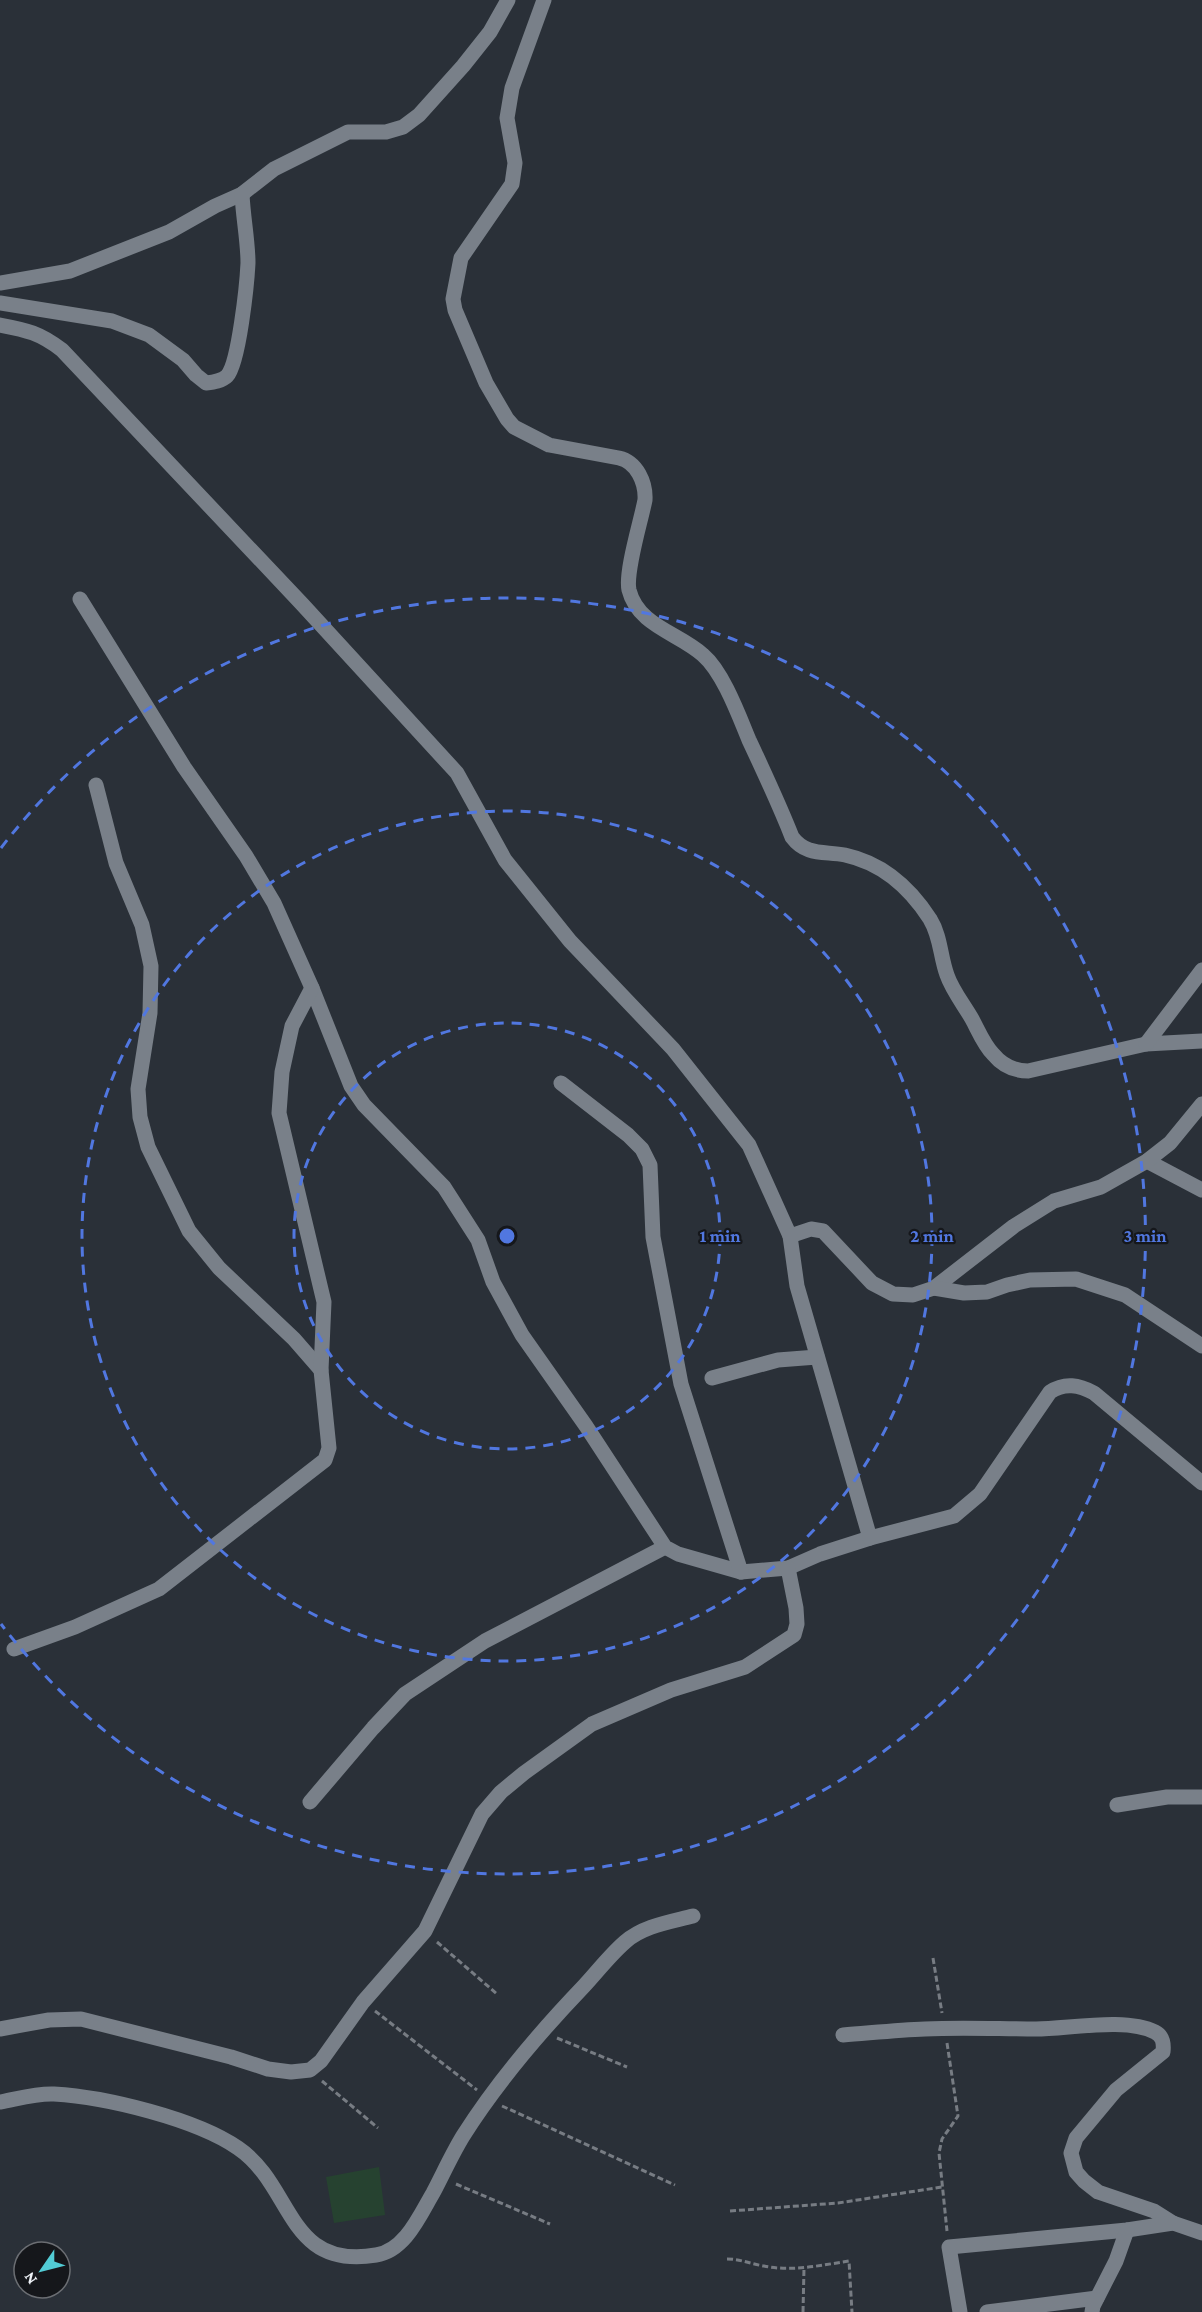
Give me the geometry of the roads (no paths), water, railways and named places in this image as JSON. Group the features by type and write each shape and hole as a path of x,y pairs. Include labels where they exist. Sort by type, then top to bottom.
{"street":[{"path":"0,283 70,271 169,232 215,206 242,194 274,169 348,132 386,132 403,127 419,115 463,66 490,32 507,0"},
{"path":"544,0 512,88 507,118 515,163 512,184 461,258 453,299 455,310 486,383 507,419 522,432 549,445 627,460 633,466 646,489 629,576 628,589 633,602 651,622 704,655 718,675 731,698 792,837 798,845 808,851 845,855 871,864 896,878 914,897 932,922 940,942 947,976 992,1054 1016,1071 1028,1071 1146,1044 1202,1041"},
{"path":"0,303 112,321 149,335 183,360 206,383 217,382 226,377 233,367 243,302 248,262 242,194"},
{"path":"0,325 30,330 62,350 302,604 458,774 505,860 570,941 673,1049 749,1145 790,1236 797,1286 870,1538"},
{"path":"80,599 184,767 246,856 274,903 312,988 351,1086 364,1105 444,1187 478,1240 493,1282 522,1335 586,1426 665,1547 678,1554 741,1572 788,1568 820,1554 870,1538 954,1516 980,1494 1050,1392 1069,1385 1094,1393 1202,1483"},
{"path":"96,785 116,862 142,925 151,966 150,1013 138,1089 140,1117 148,1147 189,1231 219,1268 294,1339 321,1370"},
{"path":"1146,1044 1202,970"},
{"path":"14,1649 75,1627 159,1589 325,1460 329,1448 321,1370 324,1302 279,1113 282,1072 292,1026 312,988"},
{"path":"561,1083 628,1135 642,1149 650,1165 653,1237 681,1384 741,1572"},
{"path":"790,1236 811,1229 823,1232 872,1283 893,1294 913,1295 934,1288 1014,1226 1046,1205 1101,1186 1147,1161 1170,1143 1202,1104"},
{"path":"1147,1161 1202,1190"},
{"path":"934,1288 964,1293 987,1292 1007,1284 1030,1280 1076,1279 1125,1295 1202,1346"},
{"path":"712,1378 778,1360 817,1357"},
{"path":"310,1802 373,1728 405,1695 485,1641 665,1547"},
{"path":"0,2030 49,2020 81,2019 231,2057 268,2069 291,2072 310,2070 321,2061 363,2002 425,1931 482,1814 501,1792 592,1724 671,1690 745,1667 794,1635 797,1624 796,1608 788,1568"},
{"path":"1117,1805 1167,1797 1202,1797"},
{"path":"0,2102 53,2094 121,2105 186,2122 239,2149 276,2192 296,2228 322,2250 340,2256 379,2255 399,2243 414,2226 463,2137 489,2099 544,2029 626,1941 652,1927 693,1916"},
{"path":"843,2035 944,2029 1038,2029 1110,2024 1147,2029 1160,2036 1164,2044 1163,2052 1116,2090 1076,2138 1071,2153 1076,2172 1098,2192 1154,2211 1173,2223 1202,2234"},
{"path":"960,2312 949,2247 1127,2230 1173,2223"},
{"path":"987,2312 1094,2305 1116,2261 1127,2230"}]}
